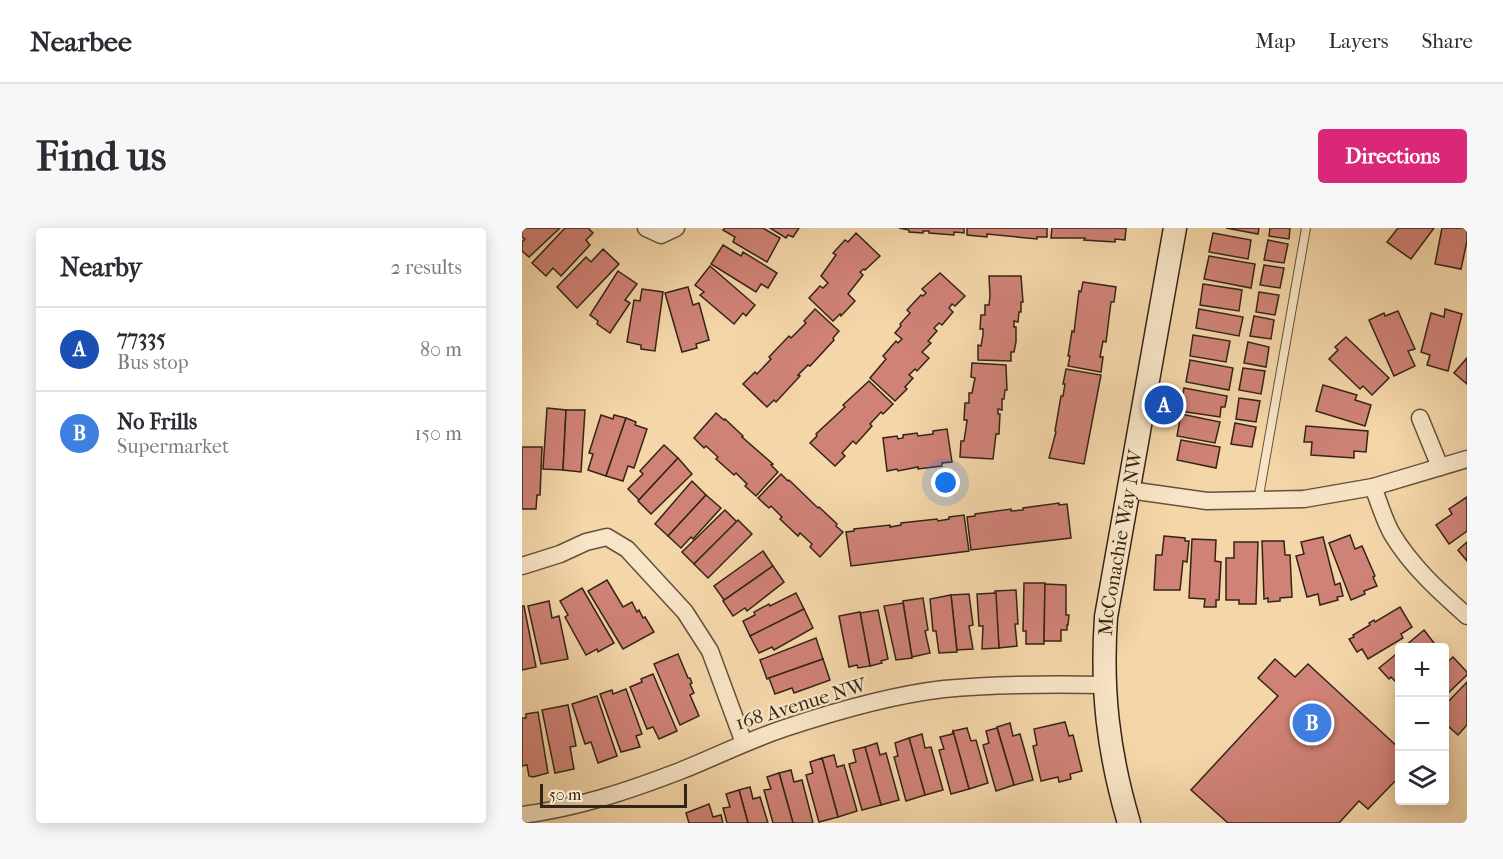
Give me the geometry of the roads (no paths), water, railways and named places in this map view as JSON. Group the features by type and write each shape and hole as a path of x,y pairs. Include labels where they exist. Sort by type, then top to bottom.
{"street":[{"path":"646,228 661,235 676,228"},
{"name":"McConachie Way NW","path":"1129,823 1111,750 1103,662 1106,616 1175,228"},
{"path":"1420,418 1440,467"},
{"path":"1129,490 1207,501 1304,499 1373,487 1467,459"},
{"path":"1373,487 1391,532 1410,560 1467,616"},
{"path":"522,566 560,554 586,542 607,537 627,549 685,612 710,651 744,743"},
{"name":"168 Avenue NW","path":"522,815 572,807 602,799 681,771 744,743 828,714 871,704 943,689 1038,683 1104,685"}],"lane":[{"path":"1258,501 1306,228"}],"place":[{"name":"77335","path":"1164,405"},
{"name":"No Frills","path":"1312,723"}]}
